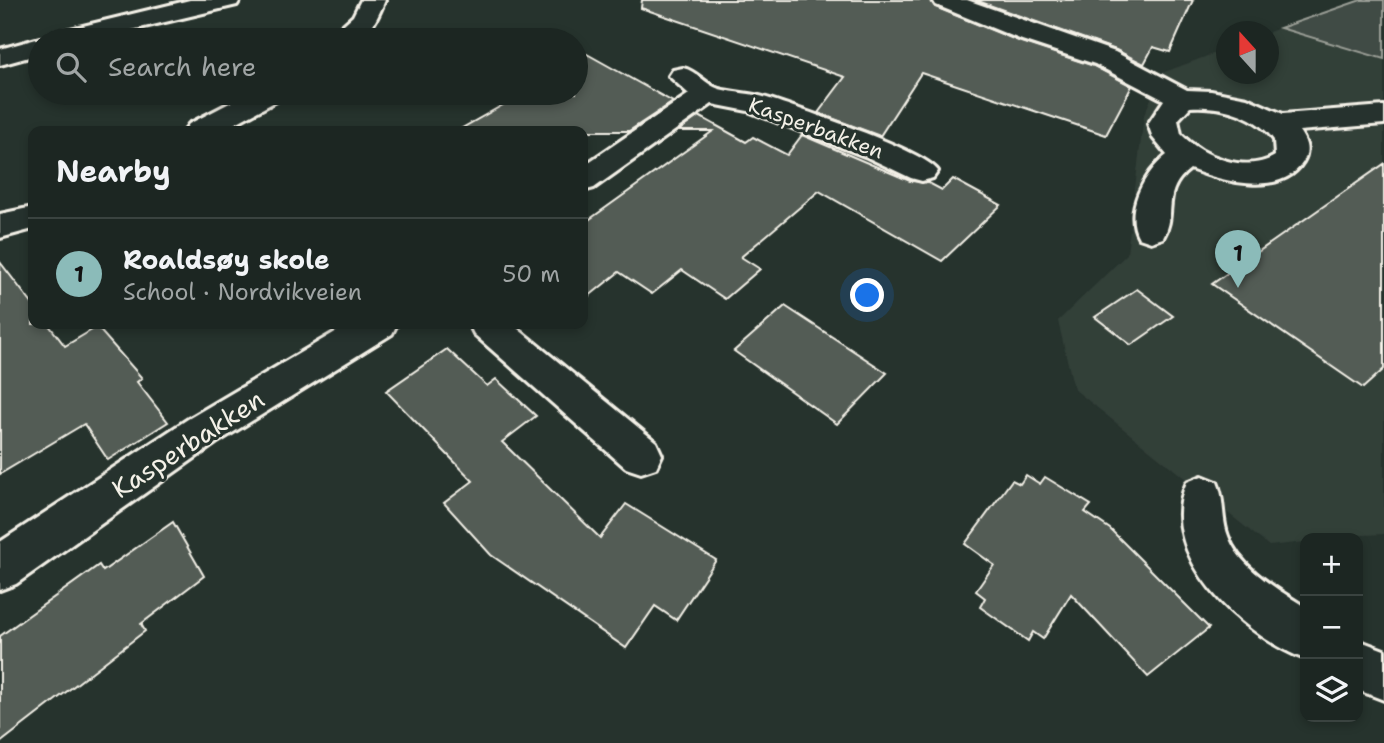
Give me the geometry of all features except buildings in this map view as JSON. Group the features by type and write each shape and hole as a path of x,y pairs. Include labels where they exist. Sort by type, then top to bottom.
{"street":[{"path":"97,28 167,6 228,0"},
{"path":"355,28 365,20 373,0"},
{"path":"945,0 1031,34 1105,58 1182,99 1218,99 1238,104 1277,124 1292,144 1292,155 1285,165 1273,171 1234,172 1189,156 1167,136 1163,123 1166,114 1182,99"},
{"path":"0,57 28,49"},
{"name":"Kasperbakken","path":"683,76 707,95 755,104 878,150 922,171"},
{"path":"588,178 707,95"},
{"path":"208,126 248,105"},
{"path":"1277,124 1384,115"},
{"path":"1151,230 1152,207 1160,179 1169,166 1189,156"},
{"path":"0,226 28,219"},
{"name":"Kasperbakken","path":"0,568 202,431 371,329"},
{"path":"493,329 641,455"},
{"path":"1202,496 1199,517 1213,558 1244,591 1300,631"},
{"path":"1363,667 1384,676"}],"shaded area":[{"path":"1361,0 1384,0 1384,59 1280,28"},
{"path":"1279,28 1384,59 1384,534 1300,533 1300,543 1269,546 1074,389 1058,321 1127,254 1144,115 1162,73 1216,53 1216,84 1279,84"}],"place":[{"name":"Roaldsøy skole","path":"1238,288"}]}
